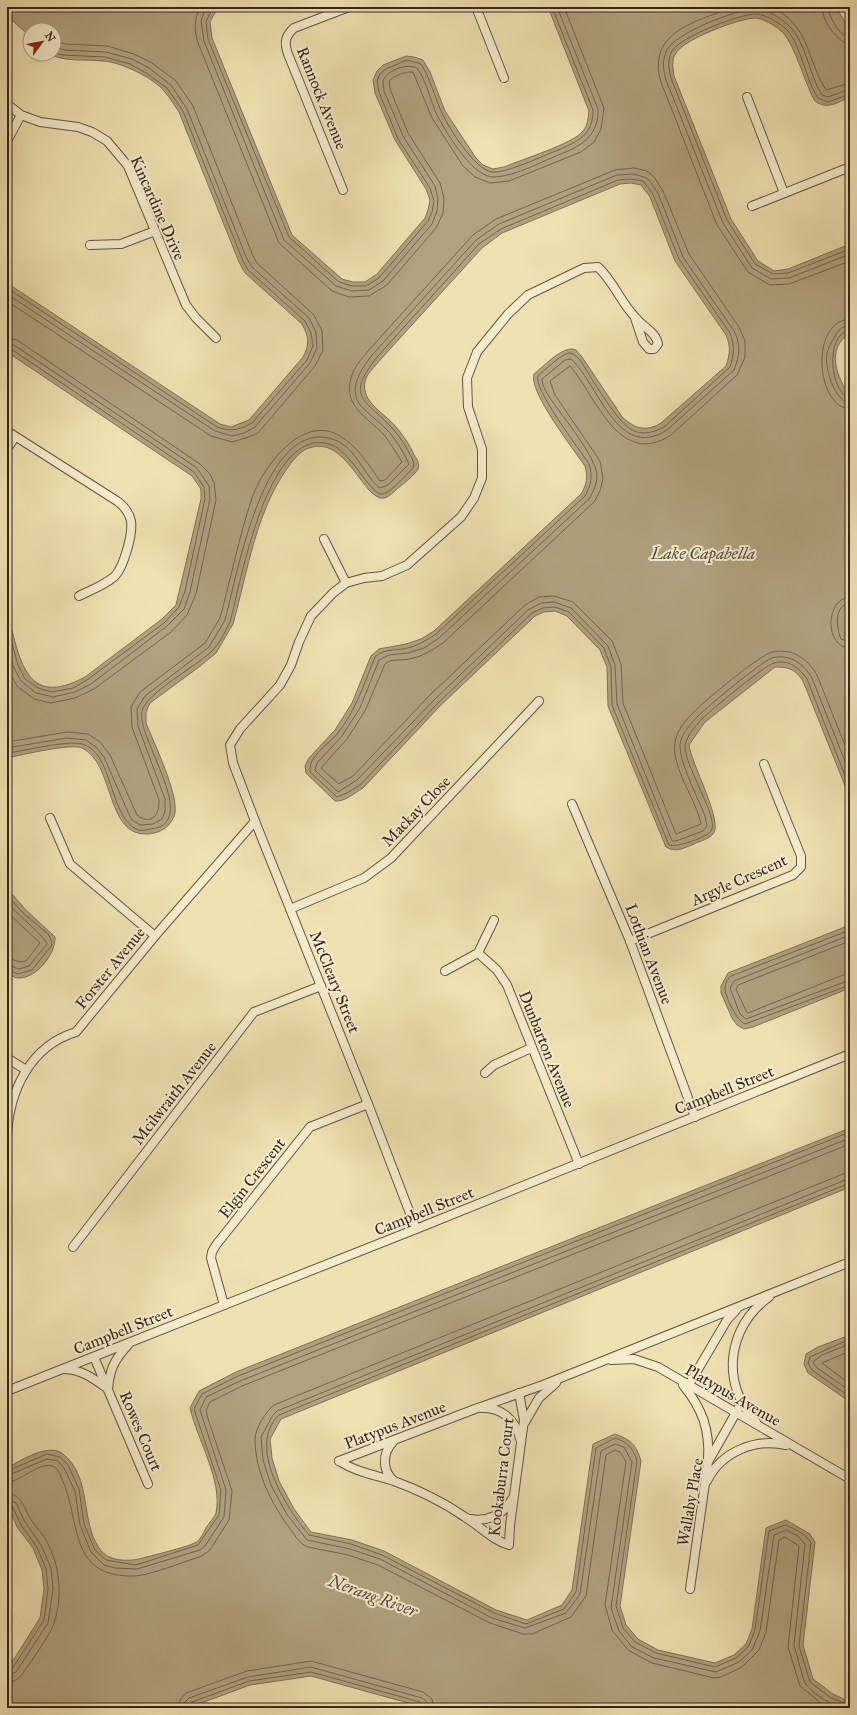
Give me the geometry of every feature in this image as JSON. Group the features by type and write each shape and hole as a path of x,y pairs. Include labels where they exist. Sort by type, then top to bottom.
{"street":[{"name":"Rannock Avenue","path":"343,190 288,54 286,37 294,28 349,7"},
{"path":"476,7 504,78"},
{"path":"747,97 784,193"},
{"name":"Kincardine Drive","path":"7,104 21,115 40,122 78,127 92,132 107,141 128,166 186,305 196,318 216,338"},
{"path":"7,140 21,115"},
{"path":"752,206 850,167"},
{"path":"90,245 121,244 155,230"},
{"path":"324,539 346,583 364,578 382,576 408,566 461,517 474,498 482,478 482,449 468,406 467,378 477,352 508,314 528,295 584,268 598,267 607,275 635,318"},
{"path":"7,431 117,501 126,508 129,513 132,527 122,566 108,582 79,596"},
{"path":"7,449 15,437"},
{"name":"McCleary Street","path":"346,583 333,593 311,616 280,685 240,729 230,745 232,763 368,1104 416,1229"},
{"name":"Mackay Close","path":"290,909 364,878 391,858 539,701"},
{"name":"Argyle Crescent","path":"630,941 793,875 801,867 801,856 764,764"},
{"name":"Lothian Avenue","path":"572,804 630,941 695,1117"},
{"path":"50,818 70,864 154,936"},
{"name":"Forster Avenue","path":"7,1137 10,1112 19,1083 32,1061 55,1041 76,1032 154,936 255,821"},
{"path":"445,971 478,953 494,920"},
{"name":"Dunbarton Avenue","path":"478,953 497,970 507,985 531,1048 579,1164"},
{"name":"Mcilwraith Avenue","path":"73,1247 254,1012 321,986"},
{"path":"485,1073 494,1065 531,1048"},
{"name":"Campbell Street","path":"7,1391 579,1164 850,1054"},
{"path":"7,1058 26,1070"},
{"name":"Elgin Crescent","path":"224,1305 211,1258 216,1245 310,1127 368,1104"},
{"name":"Platypus Avenue","path":"339,1461 562,1377 850,1262"},
{"path":"768,1431 754,1419 742,1402 735,1386 732,1372 732,1356 736,1341 743,1325 756,1308 778,1291"},
{"path":"707,1464 708,1437 704,1420 688,1387 727,1320 736,1309 744,1304"},
{"name":"Rowes Court","path":"108,1389 110,1371 118,1356 130,1343"},
{"name":"Rowes Court","path":"94,1357 148,1484"},
{"name":"Platypus Avenue","path":"595,1363 618,1359 634,1359 652,1364 677,1378 688,1387 768,1431 850,1479"},
{"name":"Rowes Court","path":"64,1369 76,1370 92,1378 108,1389"},
{"path":"522,1430 539,1398 562,1377"},
{"name":"Kookaburra Court","path":"339,1461 360,1472 394,1481 428,1496 467,1518 498,1540 509,1545 524,1414 519,1393"},
{"name":"Wallaby Place","path":"690,1589 707,1464 742,1402"},
{"path":"475,1409 492,1408 509,1418 517,1429 520,1446"},
{"path":"394,1481 387,1473 385,1460 388,1449 397,1440"},
{"path":"703,1490 717,1466 741,1448 759,1444 776,1443 795,1447"},
{"path":"467,1518 480,1520 496,1516 509,1505 514,1495"}],"water":[{"name":"Lake Capabella","path":"7,7 218,7 210,22 212,38 292,235 342,279 353,282 365,282 377,274 425,218 430,200 426,189 395,140 375,93 373,80 377,71 383,65 406,56 423,60 430,72 445,111 476,158 483,165 493,169 504,167 569,141 583,131 587,124 589,111 548,7 836,7 848,27 850,35 850,97 832,105 819,104 815,101 795,53 780,30 766,21 756,18 726,25 690,42 681,47 676,53 673,58 673,64 674,76 731,219 758,261 774,271 788,269 850,244 850,333 842,340 838,347 836,364 841,381 850,397 850,609 846,625 850,640 850,798 803,681 794,671 775,667 705,722 689,745 711,806 715,828 713,834 707,839 677,850 666,847 608,706 607,667 600,650 567,616 555,611 544,612 535,616 440,706 363,788 346,799 335,801 306,773 305,766 309,758 335,730 352,703 371,656 379,649 406,644 421,639 434,631 581,494 585,487 585,466 562,434 545,406 534,382 534,374 560,353 571,349 576,350 623,418 637,427 651,428 661,423 726,366 729,343 726,335 675,261 650,197 641,185 631,183 620,184 502,233 482,248 370,372 367,376 365,384 365,392 368,399 401,433 417,460 419,467 414,474 392,494 384,498 377,496 369,490 344,459 334,450 322,446 304,450 291,463 269,500 261,520 254,540 233,624 216,653 150,703 146,712 146,723 165,768 173,793 175,813 174,818 169,825 157,832 148,834 134,832 124,824 111,798 100,768 93,756 82,748 57,748 7,758 7,612 21,661 28,674 37,683 49,687 65,686 85,677 162,619 176,605 201,499 201,489 192,476 7,352 7,283 220,424 231,427 249,420 303,357 307,348 308,340 302,324 245,273 239,262 179,112 165,92 145,76 119,64 103,61 62,58 62,22 22,22 22,29 7,16"},
{"path":"7,888 25,909 55,937 52,951 44,964 38,970 25,977 17,978 7,972"},
{"path":"850,925 850,988 753,1027 744,1029 737,1025 732,1018 721,993 721,986 728,973"},
{"name":"Nerang River","path":"850,1128 850,1187 281,1419 270,1439 272,1458 279,1481 294,1509 311,1532 352,1540 384,1551 496,1610 527,1620 562,1605 572,1590 593,1444 615,1434 621,1436 632,1443 637,1450 641,1461 620,1606 626,1625 638,1639 658,1650 715,1663 734,1655 746,1644 752,1629 766,1528 786,1520 810,1534 815,1542 803,1645 813,1679 833,1694 850,1702 850,1708 426,1708 311,1676 250,1685 188,1708 7,1708 7,1670 40,1618 44,1589 42,1570 33,1548 17,1527 7,1503 7,1468 27,1457 43,1451 57,1451 63,1454 72,1463 78,1474 93,1537 103,1553 113,1558 119,1560 137,1559 195,1543 198,1541 215,1515 217,1501 213,1474 190,1408 199,1391 236,1372"},
{"path":"850,1335 850,1402 808,1373 804,1364 806,1354 818,1347"}]}
